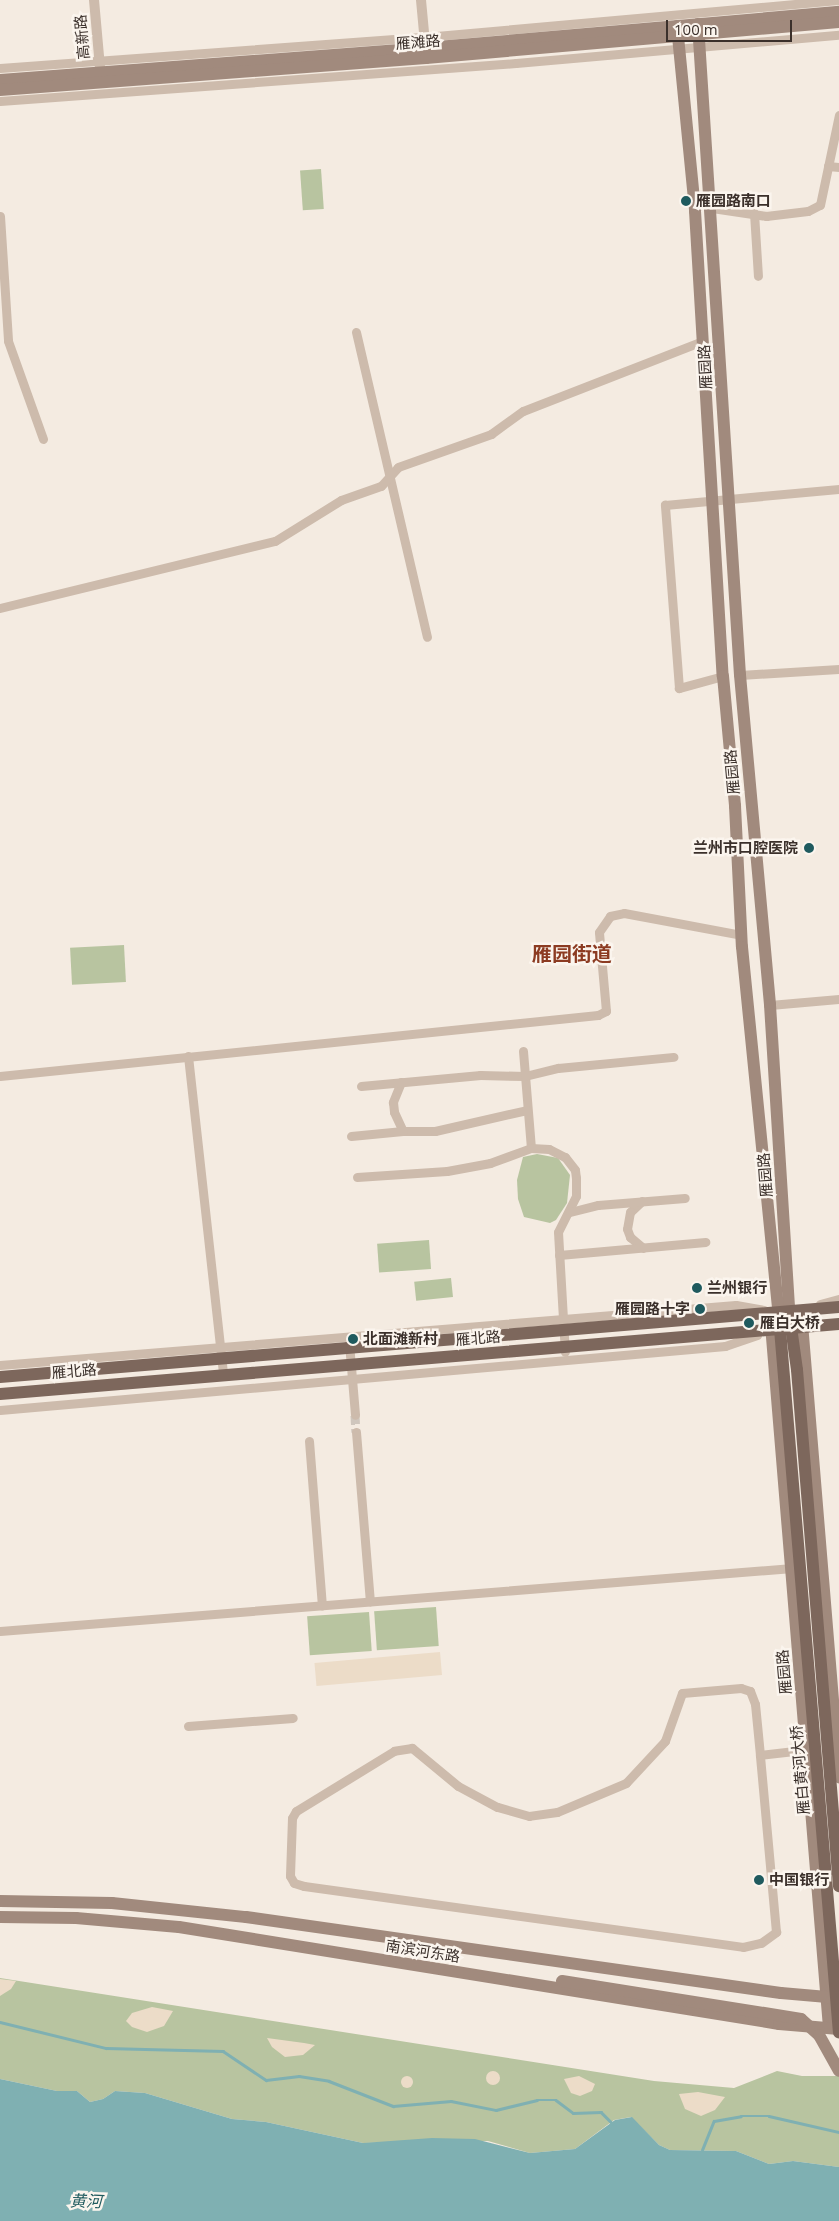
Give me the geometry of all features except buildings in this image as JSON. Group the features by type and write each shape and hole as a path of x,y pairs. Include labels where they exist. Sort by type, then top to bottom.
{"main road":[{"name":"雁滩路","path":"0,80 100,70 426,48 677,37 699,29 839,12"},
{"name":"雁滩路","path":"699,29 839,22"},
{"name":"雁园路","path":"699,29 712,208 740,675 770,1005 795,1505"},
{"name":"雁园路","path":"677,37 695,211 714,500 723,676 735,806 741,935 785,1312 792,1568 807,1749 836,2030"},
{"name":"雁滩路","path":"0,96 100,70"},
{"path":"723,676 740,675"},
{"name":"雁北路","path":"0,1377 220,1352 563,1324 785,1312 839,1307"},
{"name":"雁北路","path":"0,1394 223,1375 352,1371 564,1347 839,1324"},
{"name":"雁园路","path":"786,1329 809,1516"},
{"name":"雁园路","path":"786,1329 837,1720 839,1777"},
{"name":"雁白黄河大桥","path":"795,1505 836,2030"},
{"name":"雁白黄河大桥","path":"809,1516 839,1886"},
{"name":"南滨河东路","path":"0,1901 112,1903 834,1998"},
{"name":"南滨河东路","path":"0,1917 148,1923 779,2024 836,2030"},
{"path":"286,1945 290,1925"},
{"path":"345,1955 379,1954 566,1981 801,2019 819,2034 839,2071"}],"street":[{"name":"高新路","path":"94,0 100,70"},
{"path":"421,0 426,48"},
{"name":"雁滩路","path":"0,96 507,64 677,37 699,29 839,0"},
{"name":"雁滩路","path":"426,48 699,29 839,35"},
{"name":"雁滩路","path":"0,68 100,70"},
{"path":"712,208 766,216 808,211 820,205 839,115"},
{"path":"828,166 839,167"},
{"path":"754,213 758,276"},
{"path":"0,216 9,313 8,341 43,439"},
{"path":"356,332 427,638"},
{"path":"0,608 274,540 341,500 381,486 398,468 491,434 523,411 703,340"},
{"path":"723,676 679,688 665,505 839,489"},
{"path":"740,675 839,669"},
{"path":"0,1076 598,1015 606,1011 599,932 610,916 634,915 741,935"},
{"path":"770,1005 839,999"},
{"path":"522,1051 530,1148"},
{"path":"188,1056 223,1375"},
{"path":"361,1086 480,1075 525,1076 558,1068 673,1057"},
{"path":"402,1082 393,1102 395,1117 403,1131"},
{"path":"351,1136 403,1131 435,1131 528,1110"},
{"path":"356,1177 447,1171 490,1163 530,1148 549,1149 571,1163 576,1178 576,1196 570,1212 559,1226 559,1255 566,1360"},
{"path":"570,1212 598,1205 685,1198"},
{"path":"643,1200 630,1212 628,1228 630,1237 643,1248"},
{"path":"559,1255 705,1242"},
{"path":"785,1312 839,1299"},
{"path":"0,1410 352,1371 566,1360 725,1346 786,1329 839,1330"},
{"path":"348,1342 355,1415"},
{"path":"0,1365 220,1352"},
{"path":"356,1432 370,1602"},
{"path":"310,1441 322,1605"},
{"path":"0,1630 792,1568"},
{"path":"741,1688 750,1691 755,1704 760,1755 776,1932 760,1943 743,1947 304,1886 294,1883 290,1876 292,1818 296,1811 394,1751 412,1748 458,1786 497,1808 529,1816 557,1812 626,1783 665,1741 682,1693 741,1688"},
{"path":"188,1726 293,1718"},
{"path":"760,1755 838,1746"}],"green space":[{"path":"321,169 324,209 303,210 300,170"},
{"path":"124,945 126,982 72,985 70,948"},
{"path":"537,1154 558,1158 570,1175 567,1203 556,1220 550,1223 524,1217 518,1199 517,1180 523,1157"},
{"path":"429,1240 431,1269 379,1273 377,1244"},
{"path":"451,1278 453,1297 416,1301 414,1282"},
{"path":"436,1607 439,1646 377,1650 374,1611"},
{"path":"369,1612 372,1651 310,1655 307,1616"},
{"path":"0,1978 654,2081 734,2088 777,2071 802,2076 839,2076 839,2167 793,2161 769,2164 736,2151 670,2150 659,2145 631,2117 614,2120 575,2149 530,2153 488,2141 363,2143 266,2122 232,2119 145,2093 115,2091 103,2099 90,2102 77,2091 57,2091 0,2079"}],"shaded area":[{"path":"440,1652 442,1675 316,1686 314,1663"},
{"path":"0,1979 16,1981 11,1989 0,1996"},
{"path":"152,2007 173,2011 164,2026 147,2032 132,2027 126,2021 132,2013"},
{"path":"267,2038 315,2045 303,2055 285,2057 272,2047"},
{"path":"490,2071 496,2071 500,2078 496,2085 490,2085 486,2081 486,2075"},
{"path":"405,2076 409,2076 413,2082 409,2088 405,2088 401,2084 401,2080"},
{"path":"579,2076 595,2084 592,2091 580,2096 571,2093 564,2079"},
{"path":"698,2092 725,2097 715,2110 701,2116 685,2109 679,2094"}],"water":[{"name":"黄河","path":"0,2079 57,2091 77,2091 90,2102 103,2099 115,2091 145,2093 232,2119 266,2122 363,2143 432,2138 475,2139 530,2153 575,2149 615,2120 632,2117 659,2145 670,2150 736,2151 769,2164 793,2161 839,2167 839,2221 0,2221"}],"waterway":[{"path":"0,2022 106,2048 223,2051 266,2080 299,2076 329,2081 393,2106 451,2101 496,2110 537,2100 556,2100 573,2113 601,2112 612,2123"},
{"path":"702,2150 714,2121 741,2116 769,2116 839,2132"}],"tunnel":[{"path":"355,1415 356,1432"}],"place":[{"name":"雁园路南口","path":"686,201"},
{"name":"兰州市口腔医院","path":"809,848"},
{"name":"兰州银行","path":"697,1288"},
{"name":"雁园路十字","path":"700,1309"},
{"name":"雁白大桥","path":"749,1323"},
{"name":"北面滩新村","path":"353,1339"},
{"name":"中国银行","path":"759,1880"}],"district":[{"name":"雁园街道","path":"572,953"}]}
